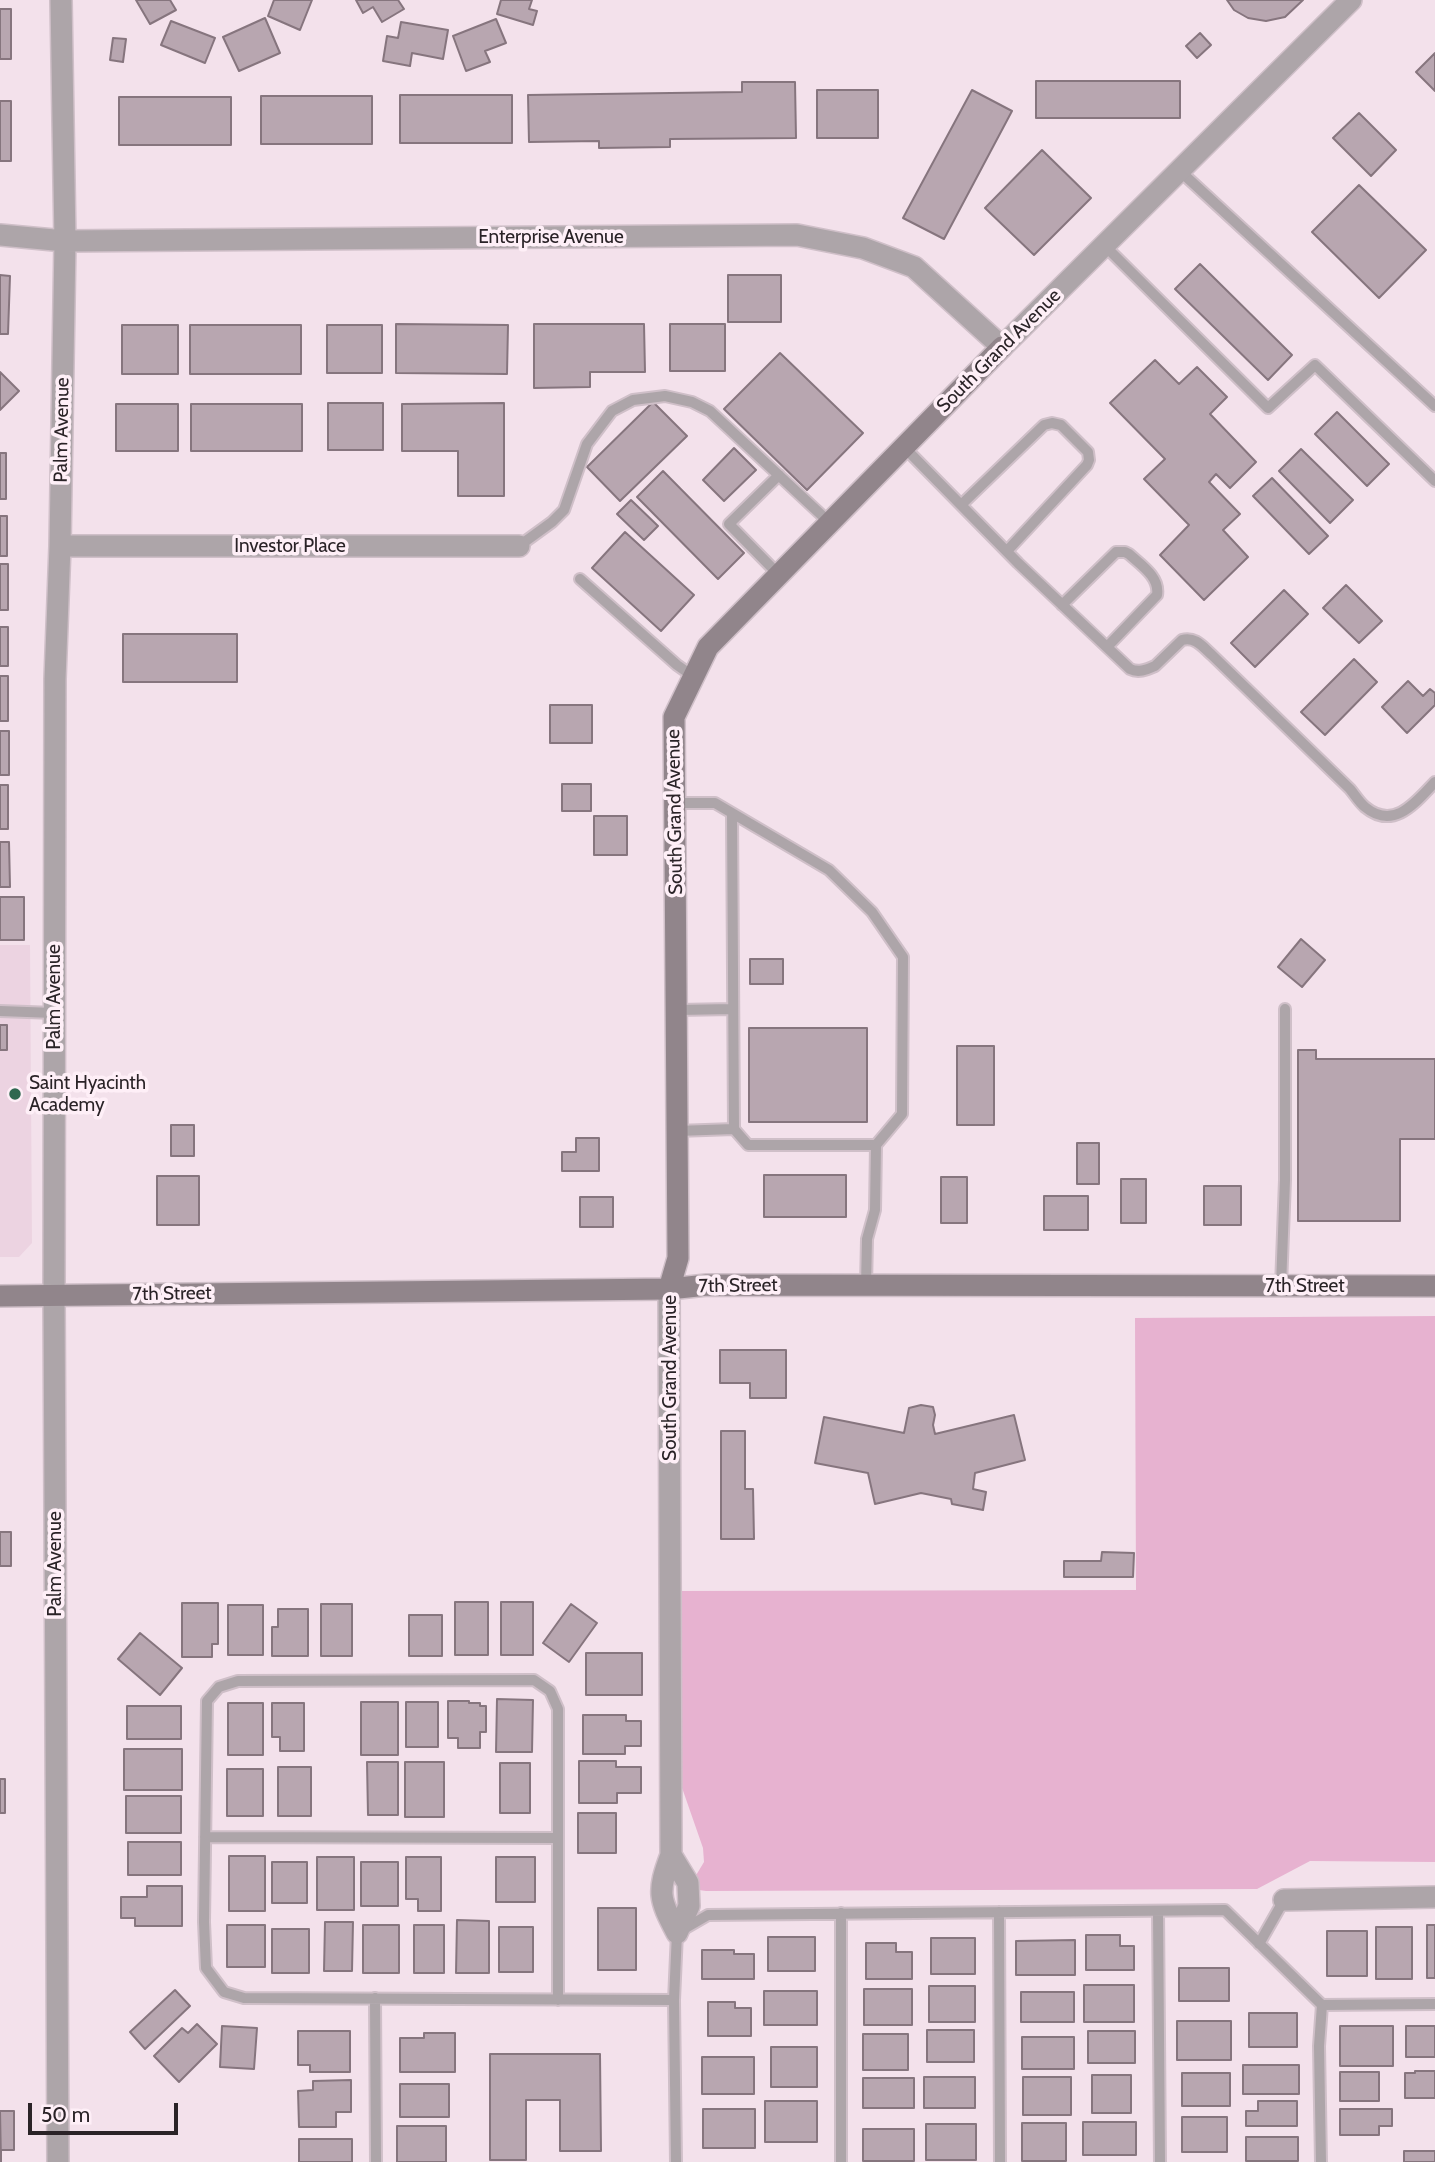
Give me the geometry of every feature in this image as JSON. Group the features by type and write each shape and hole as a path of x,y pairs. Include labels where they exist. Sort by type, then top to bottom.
{"street":[{"name":"Palm Avenue","path":"58,2162 54,1013 55,679 61,546 65,242 61,0"},
{"name":"South Grand Avenue","path":"677,1933 662,1905 662,1878 671,1855 669,1289 678,1258 674,717 708,647 1002,347 1351,0"},
{"name":"Enterprise Avenue","path":"0,235 65,242 797,236 863,248 914,267 1002,347"},
{"name":"Investor Place","path":"61,546 519,545"},
{"name":"7th Street","path":"0,1296 669,1289 707,1285 1435,1286"},
{"path":"1284,1900 1435,1897"}],"lane":[{"path":"1180,171 1435,406"},
{"path":"1105,246 1268,408 1315,365 1435,481"},
{"path":"519,545 552,522 564,510 587,444 612,411 633,400 665,396 692,402 709,411 830,523"},
{"path":"961,505 1041,428 1048,424 1061,425 1086,450 1089,455 1087,466 1007,551"},
{"path":"904,447 1130,669 1140,671 1155,666 1182,640 1197,642 1366,807 1382,816 1395,816 1410,809 1435,782"},
{"path":"779,475 729,524 779,575"},
{"path":"1062,605 1116,552 1129,554 1153,577 1158,587 1157,595 1107,647"},
{"path":"580,579 694,677"},
{"path":"676,803 715,803 829,870 872,912 903,957 902,1114 876,1144 875,1210 867,1239 866,1286"},
{"path":"732,813 734,1129 748,1145 876,1144"},
{"path":"677,1010 733,1009"},
{"path":"1281,1286 1285,1180 1285,1009"},
{"path":"0,1011 54,1013"},
{"path":"677,1130 734,1129"},
{"path":"558,2000 558,1709 550,1691 534,1680 238,1681 219,1687 206,1700 206,1968 223,1992 244,1998 375,1998 558,2000 674,2000"},
{"path":"205,1837 558,1838"},
{"path":"1259,1944 1284,1900"},
{"path":"676,2162 674,2000 677,1933 708,1915 1224,1910 1322,2005 1435,2004"},
{"path":"1158,1911 1160,2162"},
{"path":"999,1912 1000,2162"},
{"path":"841,1913 841,2162"},
{"path":"375,1998 376,2162"},
{"path":"1321,2162 1319,2046 1322,2005"}],"shaded area":[{"name":"Saint Hyacinth Academy","path":"0,945 30,945 32,1243 19,1257 0,1257"},
{"path":"1435,1316 1435,1862 1310,1861 1257,1889 692,1889 692,1882 704,1862 703,1848 680,1782 681,1591 1136,1590 1135,1318"}],"building":[{"path":"136,0 170,0 176,10 150,24"},
{"path":"274,0 312,0 300,30 268,16"},
{"path":"356,0 398,0 404,9 382,22 373,7 363,13"},
{"path":"501,0 532,0 529,9 537,11 533,25 497,14"},
{"path":"1227,0 1303,0 1285,17 1266,21 1248,18 1234,10"},
{"path":"0,9 11,9 11,59 0,59"},
{"path":"265,18 280,53 239,71 223,37"},
{"path":"496,19 506,43 485,51 490,62 466,71 453,36"},
{"path":"171,21 215,38 205,63 161,45"},
{"path":"401,22 448,30 443,59 412,53 410,66 383,61 387,36 398,38"},
{"path":"1200,33 1211,45 1197,58 1186,46"},
{"path":"113,38 126,39 123,62 110,60"},
{"path":"1435,53 1435,91 1416,72"},
{"path":"1036,81 1180,81 1180,118 1036,118"},
{"path":"742,82 795,82 796,138 670,139 670,147 599,148 599,141 529,142 528,95 742,92"},
{"path":"817,90 878,90 878,138 817,138"},
{"path":"972,90 1012,111 944,239 903,218"},
{"path":"400,95 512,95 512,143 400,143"},
{"path":"261,96 372,96 372,144 261,144"},
{"path":"119,97 231,97 231,145 119,145"},
{"path":"0,101 11,101 11,161 0,161"},
{"path":"1359,113 1396,150 1371,176 1333,138"},
{"path":"1042,150 1091,198 1034,255 985,208"},
{"path":"1359,185 1426,250 1379,298 1312,232"},
{"path":"1200,264 1292,355 1268,380 1175,289"},
{"path":"0,275 10,276 8,334 0,334"},
{"path":"728,275 781,275 781,322 728,322"},
{"path":"396,324 508,325 507,374 396,373"},
{"path":"534,324 644,324 645,372 590,372 590,387 534,388"},
{"path":"670,324 725,324 725,371 670,371"},
{"path":"122,325 178,325 178,374 122,374"},
{"path":"190,325 301,325 301,374 190,374"},
{"path":"327,325 382,325 382,373 327,373"},
{"path":"780,353 863,433 807,490 724,409"},
{"path":"1155,360 1179,384 1197,367 1227,397 1210,414 1256,462 1230,488 1216,474 1209,482 1240,514 1223,530 1248,557 1204,600 1160,555 1189,525 1144,479 1165,459 1110,403"},
{"path":"0,372 19,391 0,410"},
{"path":"653,402 687,436 620,501 587,467"},
{"path":"328,403 383,403 383,450 328,450"},
{"path":"504,403 504,496 458,496 458,451 402,451 402,404"},
{"path":"116,404 178,404 178,451 116,451"},
{"path":"191,404 302,404 302,451 191,451"},
{"path":"1337,412 1389,464 1367,486 1315,434"},
{"path":"734,448 756,470 724,501 703,480"},
{"path":"1301,449 1353,500 1330,523 1279,471"},
{"path":"0,453 6,453 6,499 0,499"},
{"path":"663,471 744,553 718,579 637,497"},
{"path":"1272,478 1328,536 1309,554 1253,496"},
{"path":"631,500 658,526 644,540 617,514"},
{"path":"0,516 7,516 7,556 0,556"},
{"path":"625,532 694,595 661,631 592,568"},
{"path":"0,564 8,564 8,610 0,610"},
{"path":"1346,585 1382,621 1359,643 1323,608"},
{"path":"1284,590 1308,614 1255,667 1231,643"},
{"path":"0,627 8,627 8,666 0,666"},
{"path":"123,634 237,634 237,682 123,682"},
{"path":"1354,659 1377,682 1325,735 1301,712"},
{"path":"0,676 8,676 8,721 0,721"},
{"path":"1408,681 1423,696 1430,689 1435,693 1435,705 1407,733 1382,707"},
{"path":"550,705 592,705 592,743 550,743"},
{"path":"0,731 9,731 9,775 0,775"},
{"path":"562,784 591,784 591,811 562,811"},
{"path":"0,785 8,785 8,829 0,829"},
{"path":"594,816 627,816 627,855 594,855"},
{"path":"0,842 9,842 10,887 0,887"},
{"path":"0,897 24,897 24,940 0,940"},
{"path":"1301,939 1325,960 1302,987 1278,967"},
{"path":"750,959 783,959 783,984 750,984"},
{"path":"0,1025 7,1025 7,1050 0,1050"},
{"path":"749,1028 867,1028 867,1122 749,1122"},
{"path":"957,1046 994,1046 994,1125 957,1125"},
{"path":"1298,1050 1316,1050 1316,1059 1435,1059 1435,1139 1400,1139 1400,1221 1298,1221"},
{"path":"171,1125 194,1125 194,1156 171,1156"},
{"path":"576,1138 599,1138 599,1171 562,1171 562,1152 576,1152"},
{"path":"1077,1143 1099,1143 1099,1184 1077,1184"},
{"path":"764,1175 846,1175 846,1217 764,1217"},
{"path":"157,1176 199,1176 199,1225 157,1225"},
{"path":"941,1177 967,1177 967,1223 941,1223"},
{"path":"1121,1179 1146,1179 1146,1223 1121,1223"},
{"path":"1204,1186 1241,1186 1241,1225 1204,1225"},
{"path":"1044,1196 1088,1196 1088,1230 1044,1230"},
{"path":"580,1197 613,1197 613,1227 580,1227"},
{"path":"720,1350 786,1350 786,1398 750,1398 750,1383 720,1383"},
{"path":"921,1405 933,1407 935,1434 1014,1415 1025,1460 975,1473 973,1489 986,1492 983,1510 952,1504 951,1499 921,1493 875,1504 868,1473 815,1463 824,1417 904,1433 909,1408"},
{"path":"721,1431 745,1431 745,1489 753,1489 754,1539 721,1539"},
{"path":"0,1532 11,1532 11,1566 0,1566"},
{"path":"1102,1552 1134,1553 1133,1577 1064,1577 1064,1561 1101,1561"},
{"path":"455,1602 488,1602 488,1655 455,1655"},
{"path":"501,1602 533,1602 533,1655 501,1655"},
{"path":"182,1603 218,1603 218,1644 212,1644 212,1657 182,1657"},
{"path":"321,1604 352,1604 352,1656 321,1656"},
{"path":"571,1604 597,1623 569,1662 543,1643"},
{"path":"228,1605 263,1605 263,1655 228,1655"},
{"path":"278,1609 308,1609 308,1656 272,1656 272,1627 278,1627"},
{"path":"409,1615 442,1615 442,1656 409,1656"},
{"path":"140,1633 182,1668 160,1695 118,1659"},
{"path":"586,1653 642,1653 642,1695 586,1695"},
{"path":"497,1699 533,1700 532,1752 496,1752"},
{"path":"448,1701 469,1701 486,1706 486,1732 480,1732 480,1748 458,1748 458,1738 448,1738"},
{"path":"361,1702 398,1702 398,1755 361,1755"},
{"path":"406,1702 438,1702 438,1747 406,1747"},
{"path":"228,1703 263,1703 263,1755 228,1755"},
{"path":"272,1703 304,1703 304,1751 280,1751 280,1737 272,1737"},
{"path":"127,1706 181,1706 181,1739 127,1739"},
{"path":"583,1715 626,1715 626,1721 641,1721 641,1746 625,1746 625,1754 583,1754"},
{"path":"124,1749 182,1749 182,1790 124,1790"},
{"path":"579,1761 616,1761 616,1767 641,1767 641,1793 617,1793 617,1803 579,1803"},
{"path":"367,1762 398,1762 398,1815 368,1815"},
{"path":"405,1762 444,1762 444,1817 405,1817"},
{"path":"500,1763 530,1763 530,1813 500,1813"},
{"path":"278,1767 311,1767 311,1816 278,1816"},
{"path":"227,1769 263,1769 263,1816 227,1816"},
{"path":"0,1779 5,1779 5,1813 0,1813"},
{"path":"126,1796 181,1796 181,1833 126,1833"},
{"path":"578,1813 616,1813 616,1853 578,1853"},
{"path":"128,1842 181,1842 181,1875 128,1875"},
{"path":"229,1856 265,1856 265,1911 229,1911"},
{"path":"317,1857 354,1857 354,1910 317,1910"},
{"path":"406,1857 441,1857 441,1911 418,1911 418,1899 406,1899"},
{"path":"496,1857 535,1857 535,1902 496,1902"},
{"path":"272,1862 307,1862 307,1903 272,1903"},
{"path":"361,1862 398,1862 398,1906 361,1906"},
{"path":"147,1886 182,1886 182,1926 135,1926 135,1918 121,1918 121,1897 147,1897"},
{"path":"598,1908 636,1908 636,1970 598,1970"},
{"path":"457,1920 489,1921 489,1973 456,1973"},
{"path":"325,1922 353,1922 352,1971 324,1971"},
{"path":"227,1925 265,1925 265,1967 227,1967"},
{"path":"363,1925 399,1925 399,1973 363,1973"},
{"path":"414,1925 444,1925 444,1973 414,1973"},
{"path":"1427,1925 1435,1925 1435,1978 1427,1978"},
{"path":"499,1927 533,1927 533,1972 499,1972"},
{"path":"1376,1927 1412,1927 1412,1979 1376,1979"},
{"path":"272,1929 309,1929 309,1973 272,1973"},
{"path":"1327,1931 1367,1931 1367,1976 1327,1976"},
{"path":"1086,1935 1120,1935 1120,1946 1134,1946 1134,1970 1086,1970"},
{"path":"768,1937 815,1937 815,1971 768,1971"},
{"path":"931,1938 975,1938 975,1974 931,1974"},
{"path":"1075,1940 1075,1975 1016,1975 1016,1941"},
{"path":"866,1943 896,1943 896,1952 912,1952 912,1979 866,1979"},
{"path":"702,1950 734,1950 734,1954 754,1954 754,1979 702,1979"},
{"path":"1179,1968 1229,1968 1229,2001 1179,2001"},
{"path":"1084,1985 1134,1985 1134,2022 1084,2022"},
{"path":"929,1986 975,1986 975,2022 929,2022"},
{"path":"864,1989 912,1989 912,2025 864,2025"},
{"path":"175,1990 190,2006 145,2049 130,2032"},
{"path":"764,1991 817,1991 817,2025 764,2025"},
{"path":"1021,1992 1074,1992 1074,2022 1021,2022"},
{"path":"708,2002 735,2002 735,2008 751,2008 751,2036 708,2036"},
{"path":"1249,2013 1297,2013 1297,2047 1249,2047"},
{"path":"1177,2021 1231,2021 1231,2060 1177,2060"},
{"path":"197,2024 217,2044 179,2082 154,2056 182,2028 188,2033"},
{"path":"222,2026 257,2028 254,2069 220,2067"},
{"path":"1340,2026 1393,2026 1393,2066 1340,2066"},
{"path":"1406,2026 1435,2026 1435,2057 1406,2057"},
{"path":"927,2030 974,2030 974,2062 927,2062"},
{"path":"298,2031 350,2031 350,2072 310,2072 310,2065 298,2065"},
{"path":"1088,2031 1135,2031 1135,2063 1088,2063"},
{"path":"424,2033 455,2033 455,2072 400,2072 400,2038 424,2038"},
{"path":"863,2034 908,2034 908,2070 863,2070"},
{"path":"1022,2037 1074,2037 1074,2069 1022,2069"},
{"path":"771,2047 817,2047 817,2087 771,2087"},
{"path":"490,2054 600,2054 601,2151 560,2151 560,2100 526,2100 526,2160 490,2160"},
{"path":"702,2057 754,2057 754,2094 702,2094"},
{"path":"1243,2065 1299,2065 1299,2094 1243,2094"},
{"path":"1435,2071 1435,2098 1405,2098 1405,2073"},
{"path":"1340,2072 1379,2072 1379,2101 1340,2101"},
{"path":"1182,2073 1230,2073 1230,2106 1182,2106"},
{"path":"1092,2075 1131,2075 1131,2113 1092,2113"},
{"path":"924,2077 975,2077 975,2108 924,2108"},
{"path":"1023,2077 1071,2077 1071,2115 1023,2115"},
{"path":"863,2078 914,2078 914,2108 863,2108"},
{"path":"351,2080 351,2112 336,2112 336,2127 299,2127 298,2091 313,2090 313,2081"},
{"path":"400,2084 449,2084 449,2117 400,2117"},
{"path":"765,2101 817,2101 817,2142 765,2142"},
{"path":"1258,2101 1297,2101 1297,2126 1246,2126 1246,2111 1258,2111"},
{"path":"703,2109 755,2109 755,2148 703,2148"},
{"path":"1340,2109 1392,2109 1392,2126 1379,2126 1379,2135 1340,2135"},
{"path":"0,2111 14,2111 14,2150 1,2150 1,2162"},
{"path":"1182,2117 1227,2117 1227,2152 1182,2152"},
{"path":"1083,2122 1136,2122 1136,2155 1083,2155"},
{"path":"1022,2123 1066,2123 1066,2161 1022,2161"},
{"path":"926,2124 976,2124 976,2160 926,2160"},
{"path":"397,2126 446,2126 446,2162 397,2162"},
{"path":"863,2129 914,2129 914,2161 863,2161"},
{"path":"1246,2137 1298,2137 1298,2161 1246,2161"},
{"path":"299,2139 352,2139 352,2162 299,2162"},
{"path":"1404,2151 1435,2151 1435,2162 1404,2162"}],"place":[{"name":"Saint Hyacinth Academy","path":"15,1094"}]}
